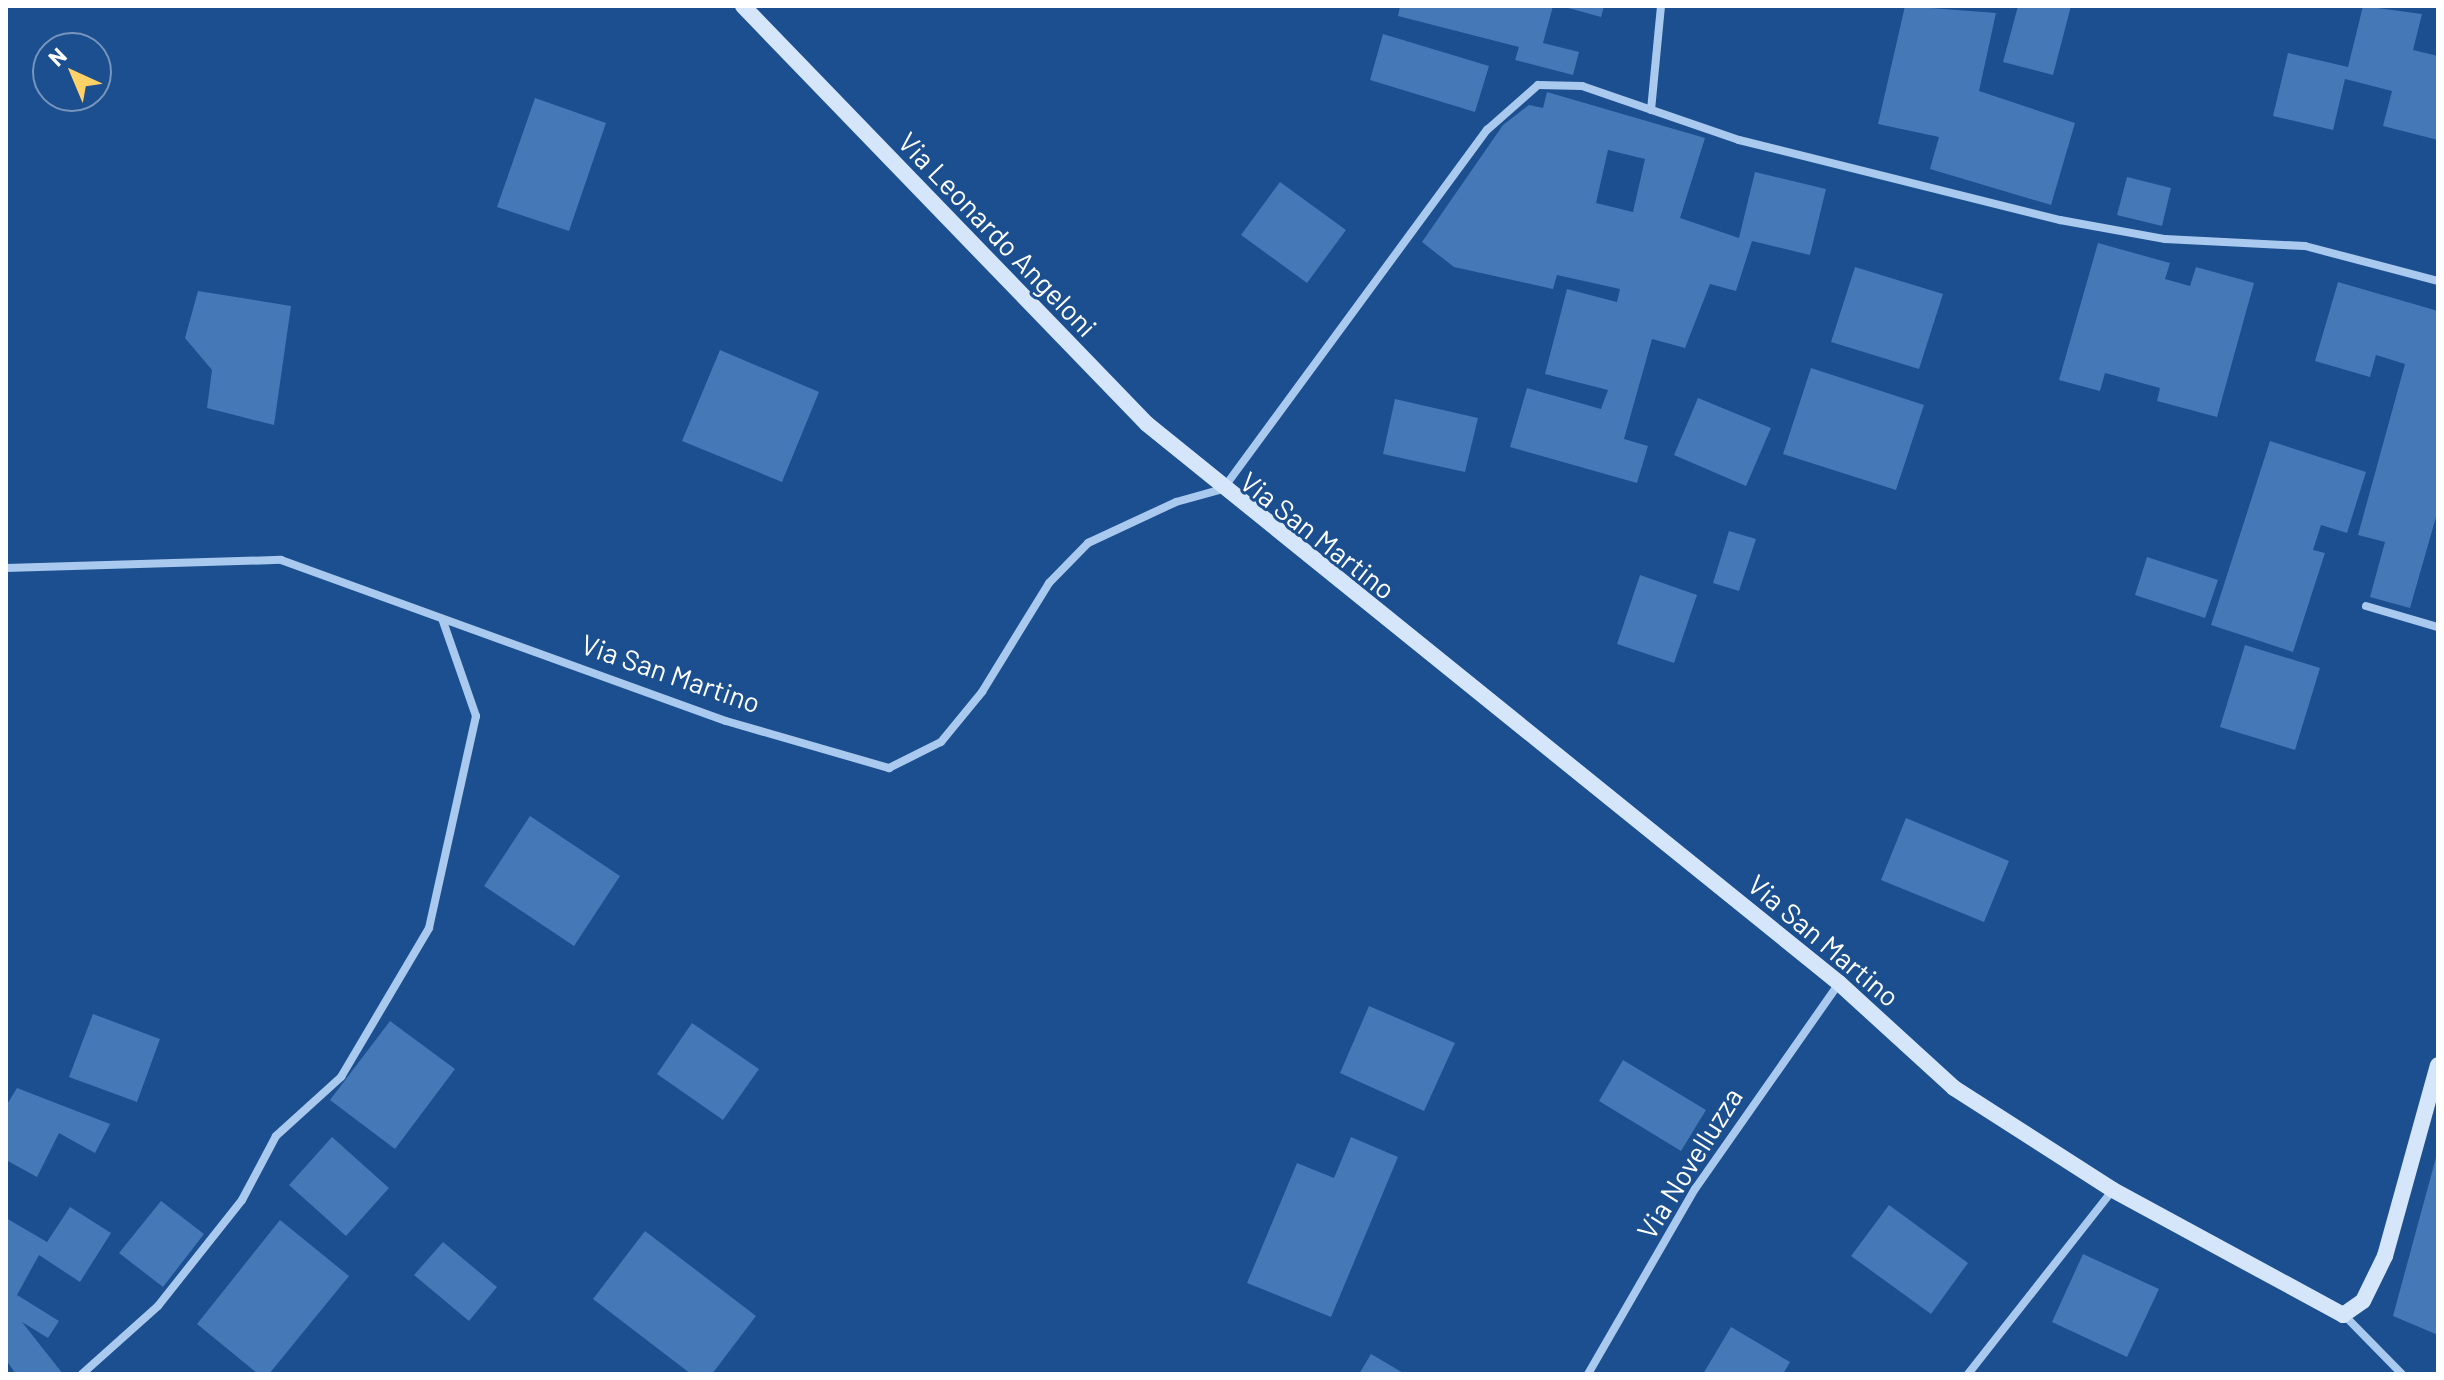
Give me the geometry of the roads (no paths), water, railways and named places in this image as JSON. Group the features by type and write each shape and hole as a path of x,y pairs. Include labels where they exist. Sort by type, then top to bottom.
{"street":[{"name":"Via Leonardo Angeloni","path":"743,6 1147,424 1223,489"},
{"path":"1651,110 1661,6"},
{"path":"1223,489 1487,130 1538,85 1582,86 1739,140 2060,220 2165,239 2305,246 2438,281"},
{"name":"Via San Martino","path":"6,568 281,560 726,721 889,768 941,742 982,692 1049,583 1088,543 1176,502 1223,489 1839,983 1954,1088 2113,1190 2343,1315 2402,1374"},
{"path":"2366,606 2438,627"},
{"path":"82,1374 158,1306 242,1200 276,1136 341,1077 429,928 476,716 443,621"},
{"name":"Via Novelluzza","path":"1588,1374 1695,1189 1839,983"},
{"path":"2343,1315 2363,1301 2385,1256 2438,1065"},
{"path":"1968,1374 2113,1190"}]}
